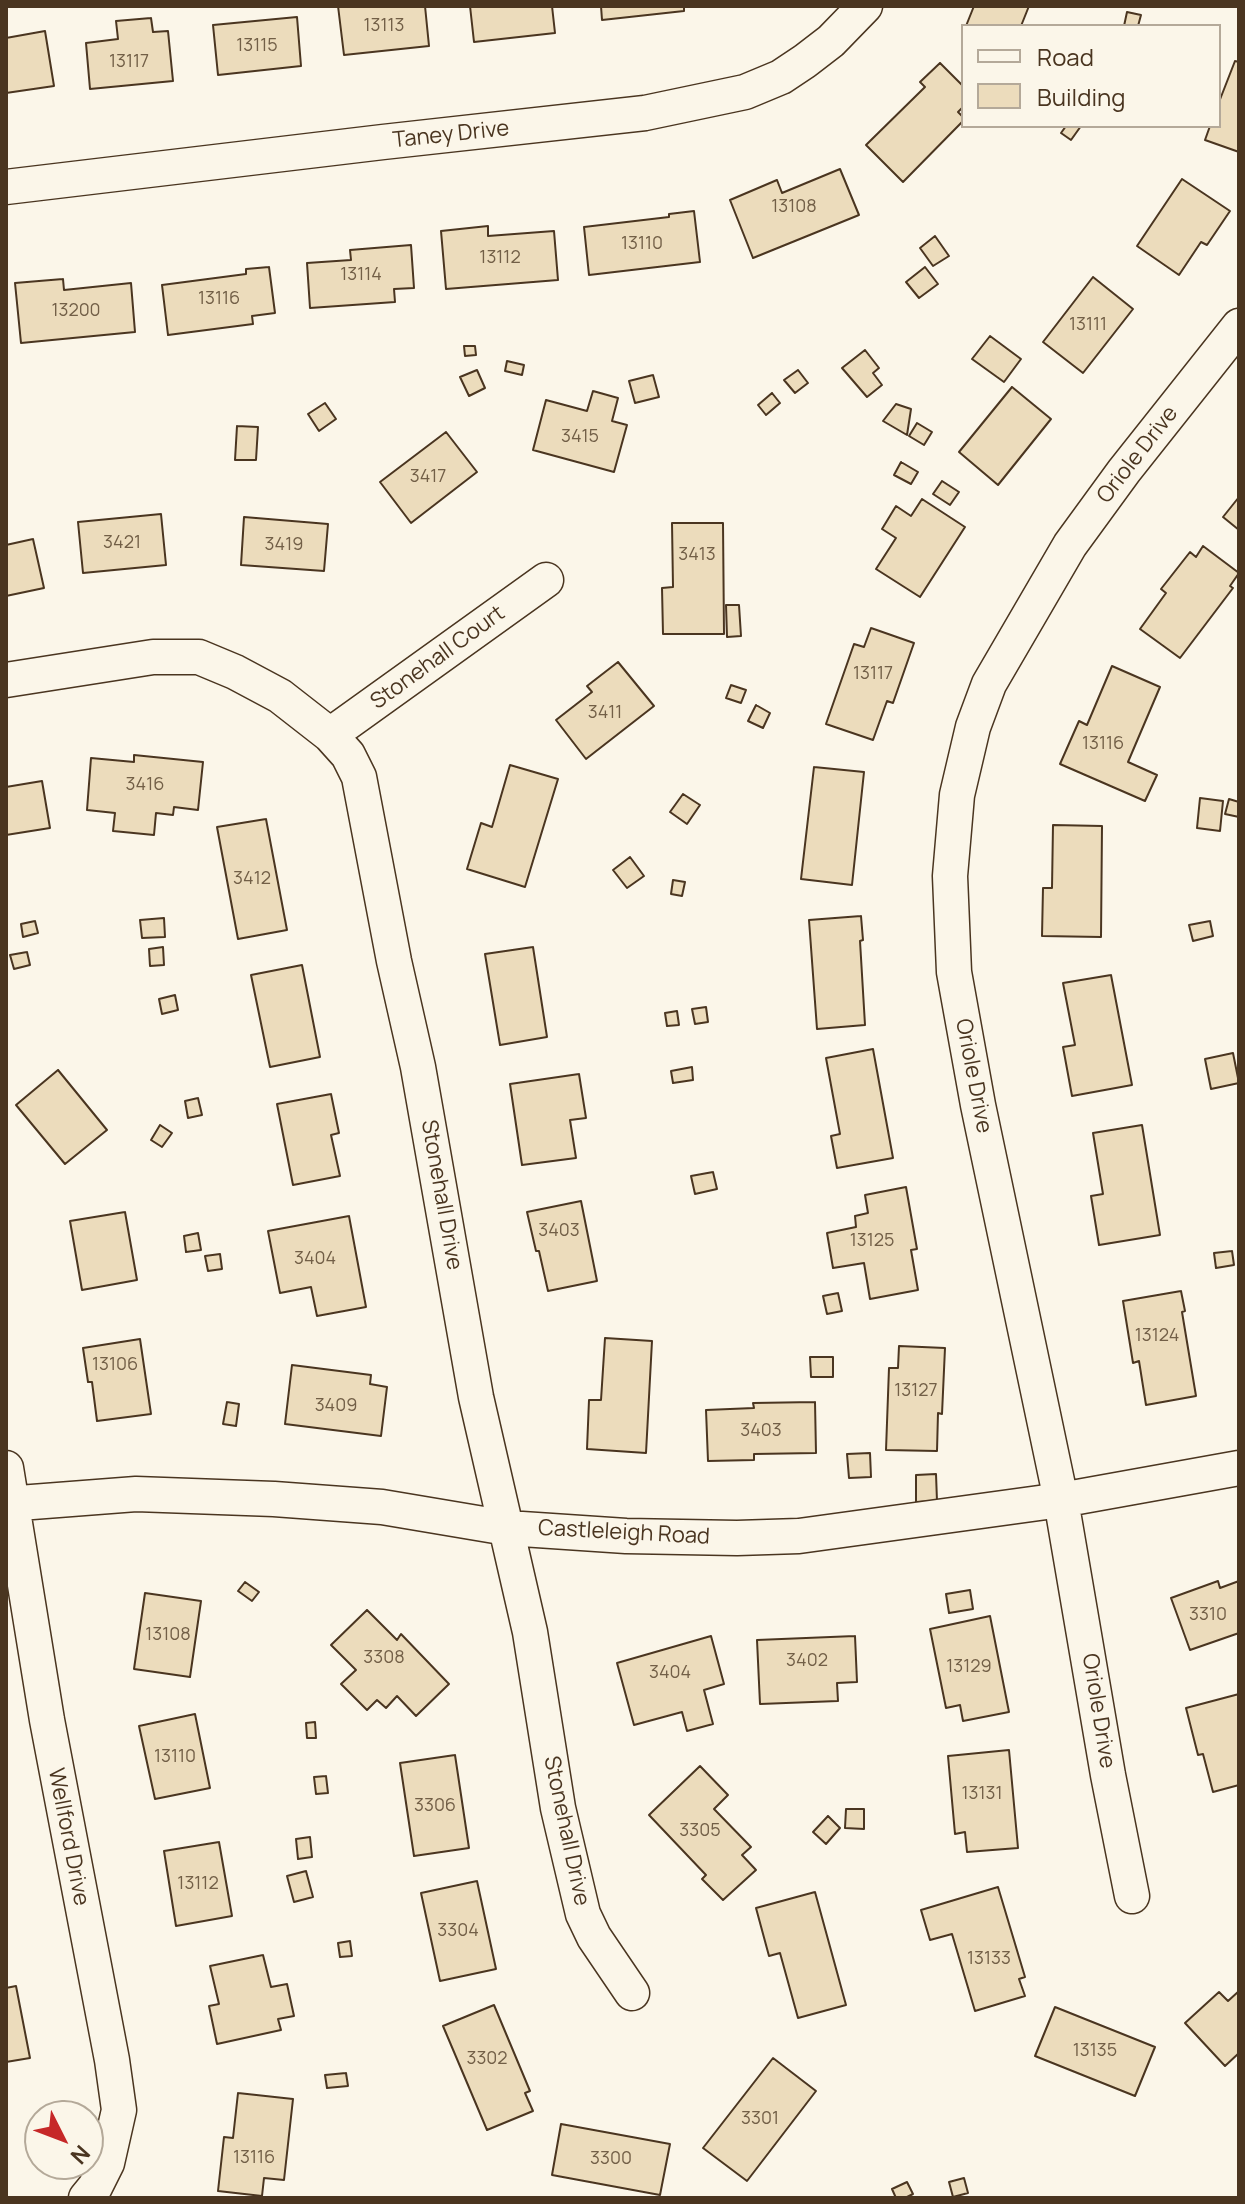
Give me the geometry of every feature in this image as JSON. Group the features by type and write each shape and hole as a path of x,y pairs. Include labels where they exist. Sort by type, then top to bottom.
{"street":[{"name":"Taney Drive","path":"6,187 645,113 731,95 781,77 831,41 865,6"},
{"name":"Oriole Drive","path":"1132,1896 1061,1500 978,1105 954,972 950,876 957,795 973,727 989,684 1062,558 1124,471 1239,326"},
{"name":"Stonehall Court","path":"330,735 546,580"},
{"name":"Stonehall Drive","path":"6,680 153,657 199,657 280,696 330,735 348,755 359,777 418,1067 476,1397 530,1632 558,1808 583,1914 594,1937 632,1993"},
{"name":"Wellford Drive","path":"6,1468 8,1504 119,2110 107,2163 86,2198"},
{"name":"Castleleigh Road","path":"8,1504 136,1494 274,1499 382,1507 507,1528 626,1536 737,1538 799,1536 1061,1500 1239,1468"}],"building":[{"path":"338,6 425,6 429,46 344,55"},
{"path":"470,6 552,6 555,33 474,42"},
{"path":"601,6 684,6 684,11 602,20"},
{"path":"974,6 1029,6 1022,24 967,24"},
{"path":"1127,12 1141,15 1139,24 1124,24"},
{"path":"297,17 301,66 218,75 213,25"},
{"path":"151,18 153,32 168,31 173,81 90,89 86,43 118,39 116,21"},
{"path":"45,31 54,86 6,93 6,38"},
{"path":"1235,61 1239,62 1239,152 1205,140 1209,128 1221,128 1221,97"},
{"path":"940,63 961,84 961,109 958,112 961,123 903,182 866,145 925,87 920,82"},
{"path":"1065,128 1080,128 1071,140 1061,133"},
{"path":"840,169 859,215 753,258 730,200 777,180 782,193"},
{"path":"1182,179 1230,211 1207,245 1201,242 1179,275 1137,246"},
{"path":"694,211 700,262 589,275 584,227"},
{"path":"488,226 488,236 554,231 558,280 446,289 441,231"},
{"path":"935,236 949,256 933,266 920,248"},
{"path":"411,245 414,288 394,289 395,302 310,308 307,263 351,260 350,250"},
{"path":"269,267 275,313 252,316 253,324 168,335 162,285 246,274 246,269"},
{"path":"925,267 938,284 919,298 906,282"},
{"path":"1093,277 1133,309 1083,373 1043,342"},
{"path":"63,279 64,290 131,283 135,332 21,343 15,283"},
{"path":"990,336 1021,359 1004,382 972,359"},
{"path":"464,346 475,346 476,355 465,356"},
{"path":"865,350 879,368 873,373 882,385 867,397 842,368"},
{"path":"507,361 524,365 522,375 505,371"},
{"path":"477,370 485,388 469,396 460,377"},
{"path":"798,370 808,383 795,393 784,380"},
{"path":"653,375 659,397 635,403 629,381"},
{"path":"1012,387 1051,419 998,485 959,452"},
{"path":"593,391 618,398 612,421 627,425 614,472 533,450 546,400 587,411"},
{"path":"772,393 780,403 766,415 758,405"},
{"path":"325,403 336,419 319,431 308,414"},
{"path":"896,404 911,409 907,435 883,421"},
{"path":"917,423 932,432 924,445 909,436"},
{"path":"237,426 258,427 256,460 235,460"},
{"path":"446,432 477,472 411,523 380,482"},
{"path":"901,462 918,472 911,484 894,475"},
{"path":"942,481 959,492 950,505 933,494"},
{"path":"1239,497 1239,530 1223,517"},
{"path":"922,499 965,527 920,597 876,569 896,538 882,529 896,506 911,516"},
{"path":"161,514 166,565 83,573 78,522"},
{"path":"244,517 328,524 324,571 241,565"},
{"path":"672,523 723,523 724,634 663,634 662,588 673,587"},
{"path":"33,539 44,588 6,596 6,545"},
{"path":"1203,546 1239,573 1230,586 1233,588 1180,658 1140,629 1166,593 1161,589 1190,552 1196,557"},
{"path":"726,605 739,605 741,636 727,637"},
{"path":"871,628 914,643 893,703 887,701 873,740 826,724 854,644 864,647"},
{"path":"618,662 654,706 586,759 556,720 592,692 587,686"},
{"path":"1112,666 1160,687 1128,762 1157,775 1145,801 1060,764 1079,721 1087,725"},
{"path":"731,685 746,690 741,703 726,698"},
{"path":"756,705 770,713 763,728 748,721"},
{"path":"134,755 203,762 198,810 174,807 173,815 156,813 154,835 113,831 115,813 87,810 91,758 134,762"},
{"path":"510,765 558,779 525,887 467,869 481,823 492,827"},
{"path":"814,767 864,772 852,885 801,879"},
{"path":"42,781 50,828 6,835 6,787"},
{"path":"683,794 700,805 687,824 670,812"},
{"path":"1200,798 1223,801 1220,831 1197,828"},
{"path":"1229,799 1239,802 1239,817 1225,814"},
{"path":"266,819 287,930 238,939 217,827"},
{"path":"1053,825 1102,826 1101,937 1042,936 1043,888 1052,888"},
{"path":"630,857 644,876 627,888 613,870"},
{"path":"673,880 685,882 682,896 671,894"},
{"path":"861,916 865,1025 817,1029 809,920"},
{"path":"164,918 165,937 142,938 140,920"},
{"path":"35,921 38,933 23,937 21,924"},
{"path":"1210,921 1213,936 1193,941 1189,925"},
{"path":"163,947 164,965 150,966 149,949"},
{"path":"533,947 547,1037 500,1045 485,954"},
{"path":"27,952 30,965 14,969 10,955"},
{"path":"302,965 320,1057 270,1067 251,975"},
{"path":"1111,975 1132,1085 1072,1096 1063,1047 1075,1045 1063,983"},
{"path":"175,995 178,1010 162,1014 159,999"},
{"path":"706,1007 708,1022 695,1024 692,1009"},
{"path":"677,1011 679,1025 667,1026 665,1013"},
{"path":"873,1049 893,1158 837,1168 831,1136 840,1134 826,1058"},
{"path":"1233,1053 1239,1083 1211,1089 1205,1059"},
{"path":"692,1067 693,1080 673,1083 671,1071"},
{"path":"58,1070 107,1130 65,1164 16,1105"},
{"path":"579,1074 586,1118 570,1120 576,1158 522,1165 510,1084"},
{"path":"331,1094 339,1133 331,1135 340,1176 293,1185 277,1104"},
{"path":"198,1098 202,1115 188,1118 185,1101"},
{"path":"160,1125 172,1133 162,1147 151,1140"},
{"path":"1142,1125 1160,1235 1099,1245 1091,1196 1103,1194 1093,1133"},
{"path":"713,1172 717,1189 695,1194 691,1176"},
{"path":"906,1187 917,1249 911,1250 918,1290 870,1299 864,1263 833,1268 827,1233 856,1227 855,1216 868,1213 865,1195"},
{"path":"581,1201 597,1281 548,1291 527,1212"},
{"path":"125,1212 137,1280 82,1290 70,1221"},
{"path":"349,1216 366,1307 317,1316 311,1287 280,1293 268,1231"},
{"path":"198,1233 201,1250 186,1252 184,1236"},
{"path":"1232,1251 1234,1265 1216,1268 1214,1253"},
{"path":"220,1254 222,1269 208,1271 205,1256"},
{"path":"1181,1291 1196,1396 1146,1405 1139,1361 1133,1363 1123,1301"},
{"path":"838,1293 842,1311 827,1314 823,1296"},
{"path":"605,1338 652,1341 646,1453 587,1449 589,1400 601,1400"},
{"path":"140,1339 151,1414 97,1421 92,1382 88,1382 83,1348"},
{"path":"899,1346 945,1348 937,1451 886,1450 889,1368 898,1368"},
{"path":"810,1357 833,1357 833,1377 811,1377"},
{"path":"292,1365 371,1375 370,1384 387,1387 381,1436 285,1424"},
{"path":"227,1402 239,1404 236,1426 223,1424"},
{"path":"815,1402 816,1453 754,1454 754,1460 708,1461 706,1410 754,1408 753,1403"},
{"path":"870,1453 871,1477 849,1478 847,1454"},
{"path":"936,1474 937,1501 916,1502 916,1475"},
{"path":"1218,1581 1220,1588 1239,1581 1239,1633 1190,1650 1171,1598"},
{"path":"245,1582 259,1592 252,1601 238,1591"},
{"path":"970,1590 973,1609 949,1613 946,1594"},
{"path":"145,1593 201,1601 190,1677 134,1669"},
{"path":"367,1610 397,1640 401,1634 449,1684 416,1716 397,1696 386,1708 377,1700 367,1710 341,1684 356,1670 331,1645"},
{"path":"990,1616 1009,1712 963,1721 960,1705 946,1708 930,1629"},
{"path":"711,1636 724,1684 704,1690 713,1724 687,1731 682,1712 634,1725 617,1663"},
{"path":"855,1636 857,1682 837,1683 838,1701 760,1704 757,1640"},
{"path":"1239,1694 1239,1785 1213,1792 1203,1754 1198,1755 1186,1708"},
{"path":"195,1714 210,1788 155,1799 139,1726"},
{"path":"315,1722 316,1738 307,1738 306,1723"},
{"path":"1009,1750 1018,1848 967,1852 965,1832 955,1834 948,1756"},
{"path":"455,1755 469,1848 414,1856 400,1763"},
{"path":"700,1766 728,1795 714,1809 751,1847 742,1855 756,1870 723,1900 702,1879 706,1875 649,1815"},
{"path":"326,1776 328,1793 316,1794 314,1777"},
{"path":"846,1809 864,1809 864,1829 845,1828"},
{"path":"828,1816 840,1828 826,1844 813,1832"},
{"path":"310,1837 312,1857 298,1859 296,1839"},
{"path":"219,1842 232,1916 176,1926 164,1851"},
{"path":"306,1871 313,1897 294,1902 287,1876"},
{"path":"477,1881 496,1969 440,1981 421,1893"},
{"path":"998,1887 1025,1977 1019,1979 1025,1996 975,2011 952,1934 930,1940 921,1910"},
{"path":"815,1892 846,2005 798,2018 780,1953 769,1956 756,1908"},
{"path":"350,1941 352,1956 340,1957 338,1943"},
{"path":"263,1955 271,1987 287,1984 294,2016 278,2019 281,2030 217,2044 209,2006 219,2004 210,1966"},
{"path":"16,1986 30,2058 6,2062 6,1988"},
{"path":"1239,1991 1239,2053 1225,2066 1185,2023 1219,1992 1228,2001"},
{"path":"494,2005 530,2091 525,2093 533,2111 487,2130 443,2026"},
{"path":"1055,2007 1155,2047 1135,2096 1035,2056"},
{"path":"773,2058 816,2091 747,2181 703,2148"},
{"path":"346,2073 348,2086 327,2088 325,2075"},
{"path":"238,2093 293,2099 284,2180 264,2178 262,2196 218,2191 224,2137 233,2138"},
{"path":"561,2124 670,2144 660,2195 552,2175"},
{"path":"964,2178 968,2193 953,2197 949,2182"},
{"path":"907,2182 913,2194 896,2198 892,2189"}]}
